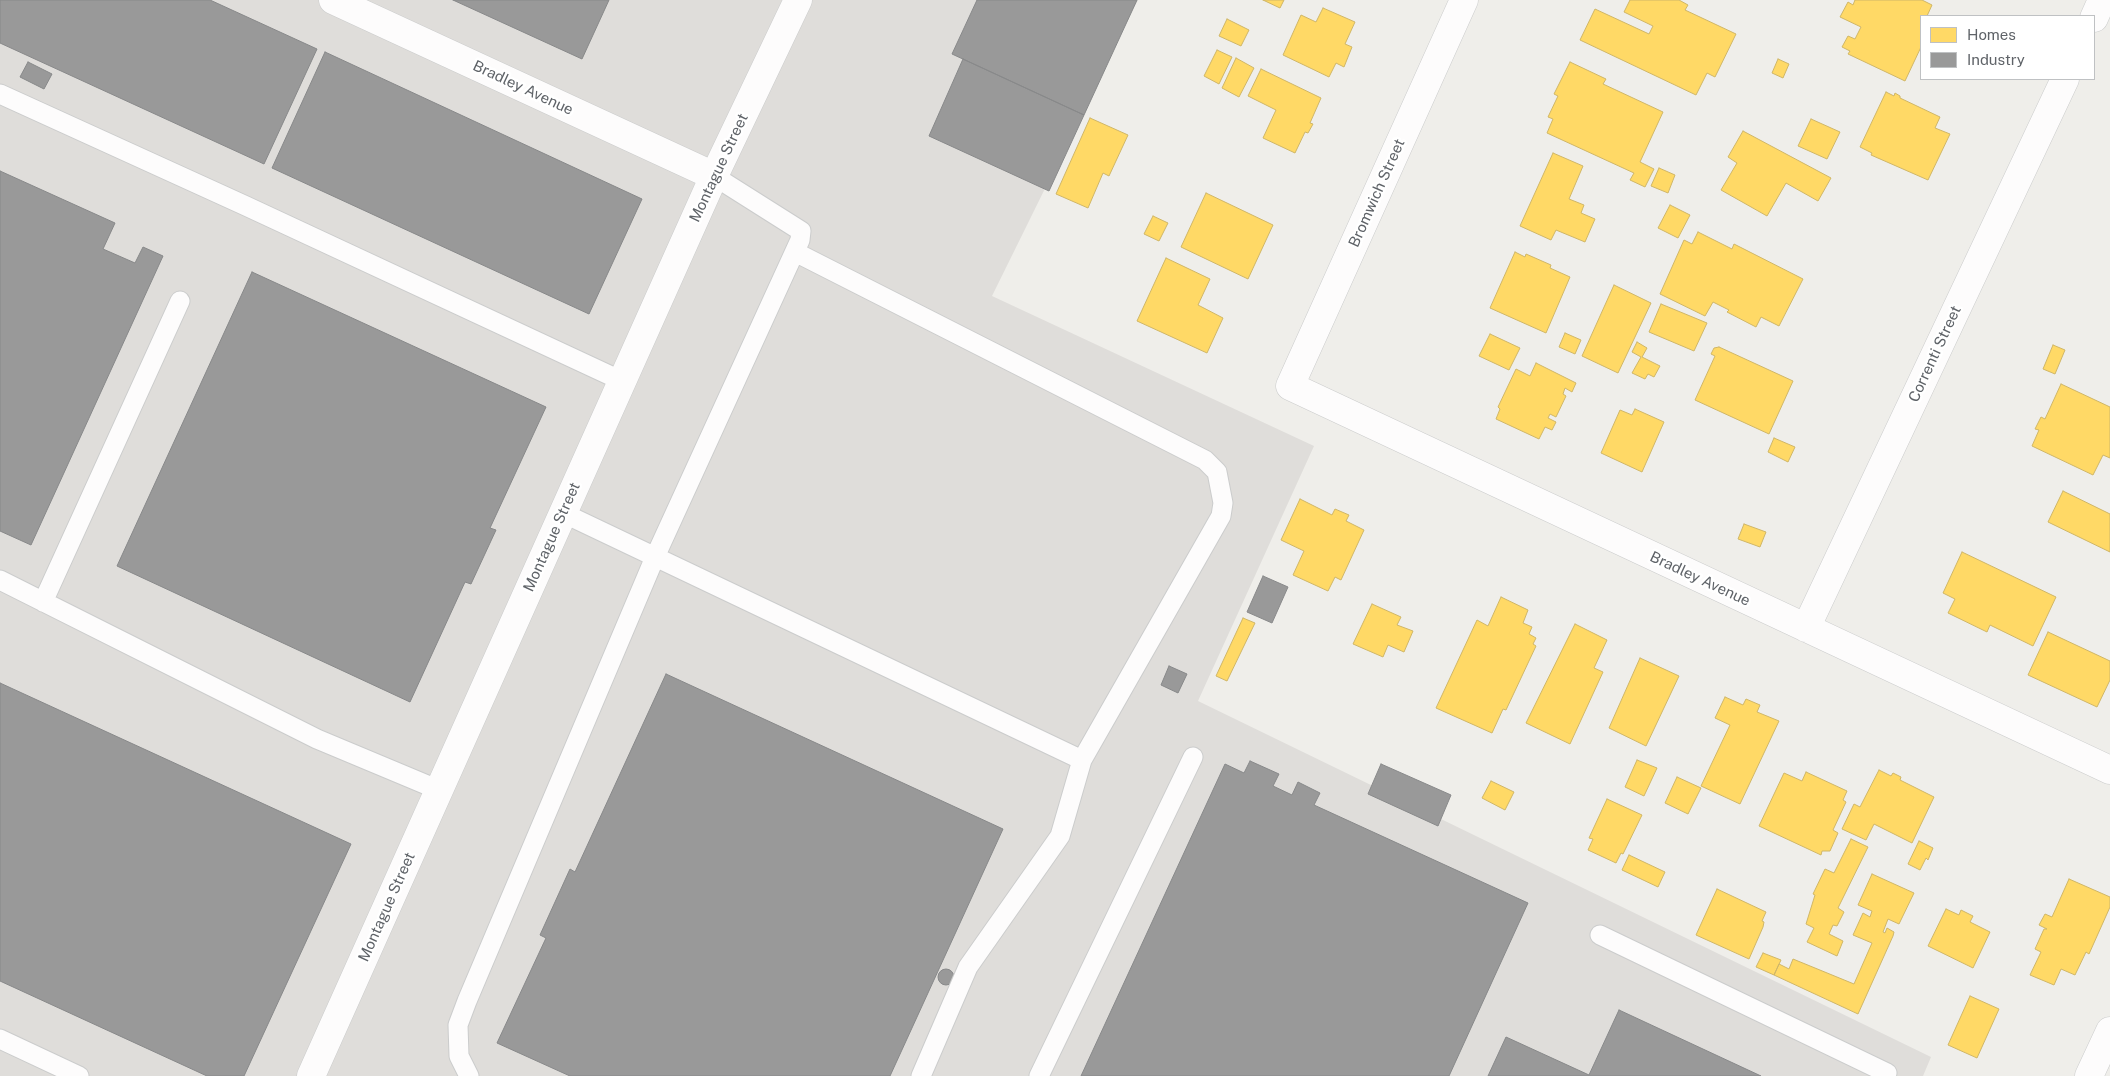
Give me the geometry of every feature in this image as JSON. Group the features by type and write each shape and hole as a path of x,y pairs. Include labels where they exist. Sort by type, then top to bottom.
{"street":[{"name":"Bradley Avenue","path":"333,0 714,176"},
{"name":"Montague Street","path":"311,1076 714,176 798,0"},
{"name":"Bromwich Street","path":"1290,386 1464,0"},
{"path":"2095,16 2102,0"},
{"name":"Correnti Street","path":"1806,628 2065,80"},
{"name":"Bradley Avenue","path":"1290,386 2110,770"},
{"path":"2089,1076 2110,1031"}],"lane":[{"path":"0,94 246,206 622,382"},
{"path":"469,1076 459,1056 458,1025 655,557 795,252 801,231 714,176"},
{"path":"795,252 1205,460 1217,472 1223,503 1221,516 1082,760 1060,836 968,967 921,1076"},
{"path":"43,602 180,301"},
{"path":"563,513 1082,760"},
{"path":"0,580 317,739 439,790"},
{"path":"1039,1076 1193,757"},
{"path":"1600,935 1886,1074 1885,1076"},
{"path":"0,1038 79,1076"}],"shaded area":[{"path":"0,0 1138,0 992,296 1314,446 1198,701 1931,1057 1923,1076 0,1076"}],"building: Homes":[{"path":"1263,0 1284,0 1280,8"},
{"path":"1630,0 1679,0 1688,5 1685,10 1736,34 1715,77 1707,73 1696,95 1580,40 1595,9 1649,34 1653,26 1624,12"},
{"path":"1855,0 1922,0 1932,5 1927,15 1920,15 1920,49 1905,81 1848,54 1850,51 1842,47 1848,36 1855,39 1861,27 1840,17 1848,2 1853,5"},
{"path":"1323,8 1355,22 1345,44 1352,47 1344,67 1336,63 1329,77 1283,55 1301,15 1316,22"},
{"path":"1227,19 1249,30 1241,46 1219,36"},
{"path":"1217,50 1232,57 1219,84 1204,76"},
{"path":"1236,58 1254,68 1239,97 1222,88"},
{"path":"1778,59 1789,64 1783,78 1772,73"},
{"path":"1570,62 1606,79 1603,84 1663,112 1640,162 1654,169 1645,187 1630,180 1634,173 1547,133 1553,119 1548,117 1558,96 1554,94"},
{"path":"1261,69 1321,98 1310,123 1313,124 1308,133 1305,132 1295,153 1263,138 1276,110 1248,96"},
{"path":"1886,92 1894,96 1895,93 1900,98 1940,117 1935,128 1950,134 1928,180 1871,155 1872,153 1860,147"},
{"path":"1090,118 1128,135 1109,176 1103,173 1088,208 1056,194"},
{"path":"1811,119 1840,132 1827,159 1798,146"},
{"path":"1743,131 1831,178 1818,201 1786,183 1767,216 1721,190 1737,163 1728,157"},
{"path":"1553,153 1583,166 1569,199 1584,205 1581,213 1595,219 1585,242 1556,230 1551,240 1520,226"},
{"path":"1659,168 1675,175 1668,193 1651,186"},
{"path":"1206,193 1273,225 1248,279 1181,247"},
{"path":"1670,205 1690,215 1678,238 1658,228"},
{"path":"1153,216 1168,223 1159,241 1144,234"},
{"path":"1698,232 1732,249 1734,244 1803,279 1779,326 1761,317 1756,327 1727,312 1729,310 1713,302 1705,316 1660,294 1684,240 1692,244"},
{"path":"1515,252 1525,257 1526,254 1551,265 1550,268 1570,277 1546,333 1490,308"},
{"path":"1166,258 1210,279 1198,305 1223,318 1207,353 1137,321"},
{"path":"1614,285 1651,303 1618,373 1582,356"},
{"path":"1661,304 1707,323 1694,351 1649,332"},
{"path":"1565,333 1581,340 1575,354 1559,347"},
{"path":"1490,334 1520,348 1509,370 1479,356"},
{"path":"1637,342 1647,348 1642,357 1660,366 1654,377 1648,374 1645,379 1632,373 1641,357 1632,352"},
{"path":"2053,345 2065,350 2055,374 2043,369"},
{"path":"1719,347 1793,381 1769,434 1695,400 1715,356 1711,354 1714,348"},
{"path":"1536,363 1576,383 1572,392 1565,388 1563,394 1566,396 1556,417 1550,414 1548,418 1556,422 1552,430 1545,427 1539,439 1496,419 1500,409 1498,407 1516,369 1530,376"},
{"path":"2061,384 2110,407 2110,458 2103,455 2093,475 2032,446 2039,430 2035,429 2041,417 2045,419"},
{"path":"1635,409 1664,422 1642,472 1601,453 1620,410 1632,415"},
{"path":"1774,438 1795,447 1788,462 1768,452"},
{"path":"2063,491 2110,514 2110,552 2048,522"},
{"path":"1300,499 1332,515 1335,509 1349,515 1346,521 1364,530 1341,580 1335,577 1328,591 1293,575 1304,551 1281,540"},
{"path":"1744,524 1766,532 1760,547 1738,539"},
{"path":"1962,552 2056,597 2033,646 1990,625 1987,632 1948,613 1955,599 1943,593"},
{"path":"1501,597 1528,610 1523,623 1532,627 1529,634 1536,638 1533,644 1536,646 1506,710 1503,709 1492,733 1436,708 1477,620 1488,626"},
{"path":"1372,604 1401,617 1397,625 1413,631 1404,652 1388,645 1383,657 1353,644"},
{"path":"1243,618 1255,623 1227,681 1216,676"},
{"path":"1575,624 1607,640 1594,668 1603,672 1570,744 1526,723"},
{"path":"2048,632 2110,661 2110,680 2097,707 2028,675"},
{"path":"1640,658 1679,676 1646,746 1609,728"},
{"path":"1725,697 1743,705 1746,699 1760,705 1757,712 1779,721 1740,804 1701,786 1730,725 1715,718"},
{"path":"1637,760 1657,768 1644,796 1625,787"},
{"path":"1879,770 1891,776 1893,773 1901,777 1900,780 1934,797 1912,843 1874,824 1866,840 1842,829 1854,804 1860,807"},
{"path":"1806,772 1847,791 1843,800 1846,802 1833,830 1838,833 1830,851 1822,851 1821,855 1759,826 1784,773 1802,781"},
{"path":"1677,777 1701,788 1688,814 1665,803"},
{"path":"1491,781 1514,792 1505,810 1482,798"},
{"path":"1607,799 1642,815 1623,854 1621,853 1616,863 1588,850 1593,839 1589,838"},
{"path":"1851,839 1868,847 1838,908 1844,912 1837,926 1833,925 1829,934 1843,941 1837,956 1807,942 1814,928 1806,924 1815,895 1813,894 1825,869 1834,873"},
{"path":"1919,841 1933,848 1928,860 1926,858 1920,870 1908,864"},
{"path":"1629,855 1665,872 1658,887 1622,870"},
{"path":"1872,874 1914,893 1899,924 1888,919 1883,932 1885,933 1887,928 1894,932 1893,936 1858,1014 1774,975 1779,964 1789,969 1793,959 1854,984 1872,943 1853,935 1863,913 1870,917 1872,911 1858,905"},
{"path":"2069,879 2110,897 2110,907 2089,954 2086,952 2075,975 2061,969 2054,985 2030,975 2041,952 2035,949 2044,929 2047,929 2039,925 2045,914 2052,917"},
{"path":"1717,889 1766,912 1762,921 1764,922 1763,927 1749,959 1696,935"},
{"path":"1946,909 1959,915 1961,910 1973,916 1970,922 1990,932 1973,968 1928,946"},
{"path":"1763,953 1781,960 1774,975 1756,967"},
{"path":"1970,996 1999,1009 1977,1058 1948,1045"}],"building: Industry":[{"path":"0,0 210,0 317,49 264,164 0,43"},
{"path":"453,0 609,0 582,59"},
{"path":"977,0 1137,0 1084,115 952,54"},
{"path":"325,52 642,199 589,314 272,168"},
{"path":"963,59 1084,115 1049,191 929,136"},
{"path":"28,62 52,74 44,89 20,77"},
{"path":"0,171 115,223 103,249 135,263 143,247 163,256 31,545 0,531"},
{"path":"252,272 546,407 490,528 496,530 471,584 465,582 410,702 117,566"},
{"path":"1263,576 1288,587 1272,623 1247,612"},
{"path":"1169,666 1187,674 1178,693 1161,685"},
{"path":"666,674 1003,829 890,1076 570,1076 497,1043 546,938 540,935 570,869 575,872"},
{"path":"0,683 351,844 244,1076 207,1076 0,981"},
{"path":"1250,761 1279,774 1273,786 1292,795 1298,782 1320,793 1314,805 1528,903 1449,1076 1081,1076 1225,764 1244,773"},
{"path":"1381,764 1451,795 1438,826 1368,794"},
{"path":"946,969 954,977 946,985 938,977"},
{"path":"1619,1010 1761,1076 1488,1076 1506,1037 1589,1075"}]}
